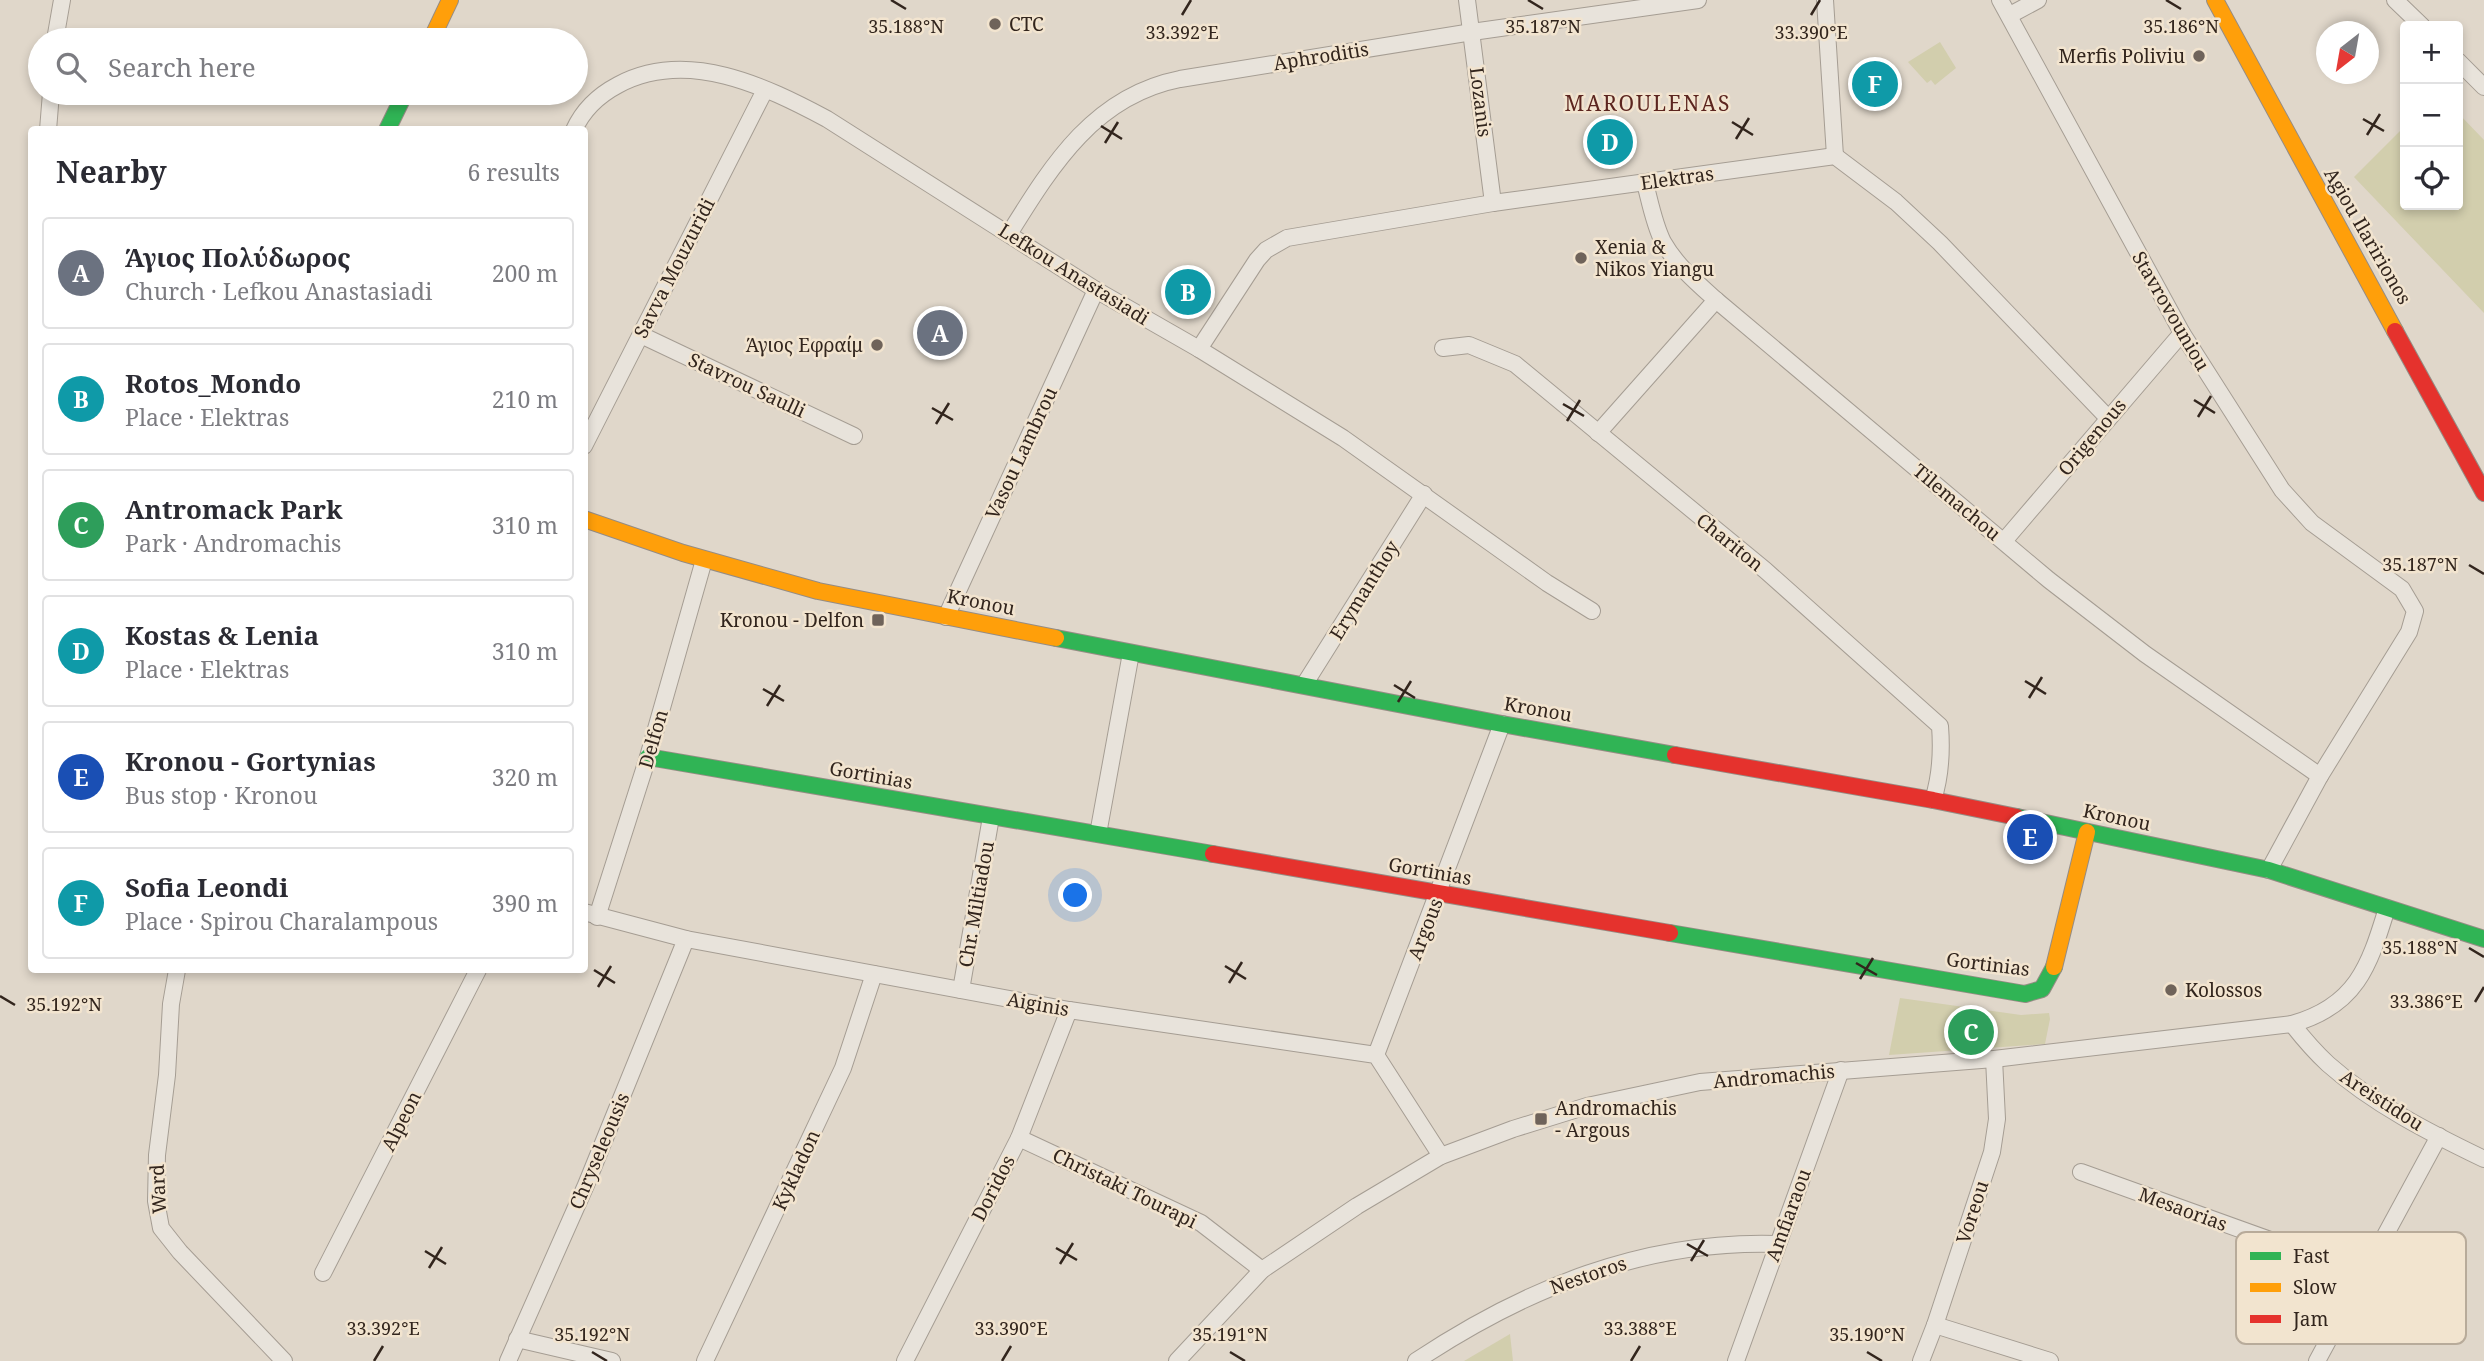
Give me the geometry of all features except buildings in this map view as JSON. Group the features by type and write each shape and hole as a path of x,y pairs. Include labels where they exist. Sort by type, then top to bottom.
{"street":[{"path":"57,28 62,0"},
{"path":"436,28 450,0"},
{"name":"Lozanis","path":"1467,0 1493,203"},
{"name":"Aphroditis","path":"1009,234 1071,145 1102,113 1132,94 1162,82 1472,32 1698,0"},
{"path":"1825,0 1835,156 1896,202 1940,243 2108,418"},
{"name":"Stavrovouniou","path":"2000,0 2182,333 2293,505 2330,538 2402,589 2415,611 2409,632 2319,776 2269,870"},
{"path":"2010,15 2038,0"},
{"name":"Agiou Ilaririonos","path":"2215,0 2484,493"},
{"path":"2395,0 2417,21"},
{"path":"2463,66 2484,87"},
{"name":"Lefkou Anastasiadi","path":"577,126 587,110 604,93 624,81 650,73 681,69 728,77 765,90 827,119 1096,290 1199,349 1343,438 1547,583 1592,611"},
{"name":"Savva Mouzuridi","path":"588,438 765,90"},
{"path":"48,126 50,105"},
{"path":"389,126 399,105"},
{"name":"Elektras","path":"1199,349 1249,271 1266,250 1276,242 1302,234 1493,203 1835,156"},
{"name":"Tilemachou","path":"1645,183 1657,227 1673,257 1716,300 2049,580 2145,654 2319,776"},
{"name":"Vasou Lambrou","path":"946,617 1096,290"},
{"path":"1598,433 1716,300"},
{"name":"Origenous","path":"2004,541 2182,333"},
{"name":"Stavrou Saulli","path":"640,335 854,436"},
{"name":"Chariton","path":"1443,348 1469,345 1516,364 1765,570 1940,726 1942,753 1939,780 1933,800"},
{"name":"Erymanthoy","path":"1304,685 1423,495"},
{"name":"Kronou","path":"588,520 704,560 852,599 1502,724 1933,800 2269,870 2484,939"},
{"name":"Delfon","path":"591,915 648,757 704,560"},
{"path":"1098,834 1131,653"},
{"name":"Argous","path":"1376,1055 1502,724"},
{"name":"Gortinias","path":"648,757 2025,994 2042,989 2053,973 2087,832"},
{"name":"Chr. Miltiadou","path":"961,990 991,817"},
{"name":"Andromachis","path":"1177,1361 1262,1270 1357,1206 1441,1156 1536,1122 1639,1094 1700,1082 1994,1059 2292,1024 2307,1020 2334,1006 2353,988 2368,964 2387,908"},
{"name":"Aiginis","path":"591,915 686,939 1069,1010 1376,1055"},
{"name":"Chryseleousis","path":"508,1361 586,1185 686,939"},
{"name":"Ward","path":"176,973 171,1004 167,1075 157,1155 156,1201 161,1228 180,1252 284,1361"},
{"name":"Alpeon","path":"323,1273 476,973"},
{"name":"Kykladon","path":"705,1361 843,1068 874,974"},
{"name":"Doridos","path":"905,1361 1019,1138 1069,1010"},
{"name":"Areistidou","path":"2292,1024 2327,1063 2343,1076 2398,1113 2484,1159"},
{"path":"1376,1055 1441,1156"},
{"name":"Voreou","path":"1921,1361 1992,1152 1997,1119 1994,1059"},
{"name":"Amfiaraou","path":"1736,1361 1841,1070"},
{"path":"2387,1232 2439,1136"},
{"name":"Christaki Tourapi","path":"1019,1138 1201,1223 1262,1270"},
{"name":"Mesaorias","path":"2081,1172 2248,1232"},
{"name":"Nestoros","path":"1416,1361 1498,1312 1536,1293 1591,1272 1665,1251 1692,1247 1777,1244"},
{"path":"1935,1325 2050,1361"},
{"path":"517,1339 612,1361"},
{"path":"2317,1361 2326,1344"}],"shaded area":[{"path":"1940,42 1956,68 1935,85 1931,80 1927,83 1908,62"},
{"path":"2463,118 2484,140 2484,313 2354,177 2400,131 2400,210 2463,210"},
{"path":"1900,998 2021,1015 2049,1013 2045,1044 1889,1055"},
{"path":"1510,1334 1513,1361 1464,1361"}],"traffic: fast":[{"path":"389,126 399,105"},
{"path":"1056,638 1675,755"},
{"path":"648,757 1213,854"},
{"path":"2017,817 2269,870 2484,939"},
{"path":"1670,933 2025,994 2042,989 2054,967"}],"traffic: slow":[{"path":"437,28 450,0"},
{"path":"2215,0 2395,331"},
{"path":"588,520 683,553 818,591 1056,638"},
{"path":"2054,967 2087,832"}],"traffic: jam":[{"path":"2395,331 2484,493"},
{"path":"1675,755 2017,817"},
{"path":"1213,854 1670,933"}],"place":[{"name":"CTC","path":"995,24"},
{"name":"Merfis Poliviu","path":"2199,56"},
{"name":"Sofia Leondi","path":"1875,84"},
{"name":"Kostas & Lenia","path":"1610,142"},
{"name":"Xenia & Nikos Yiangu","path":"1581,258"},
{"name":"Rotos_Mondo","path":"1188,292"},
{"name":"Άγιος Πολύδωρος","path":"940,333"},
{"name":"Άγιος Εφραίμ","path":"877,345"},
{"name":"Kronou - Delfon","path":"878,620"},
{"name":"Kronou - Gortynias","path":"2030,837"},
{"name":"Kolossos","path":"2171,990"},
{"name":"Antromack Park","path":"1971,1032"},
{"name":"Andromachis - Argous","path":"1541,1119"}],"district":[{"name":"MAROULENAS","path":"1648,103"}]}
